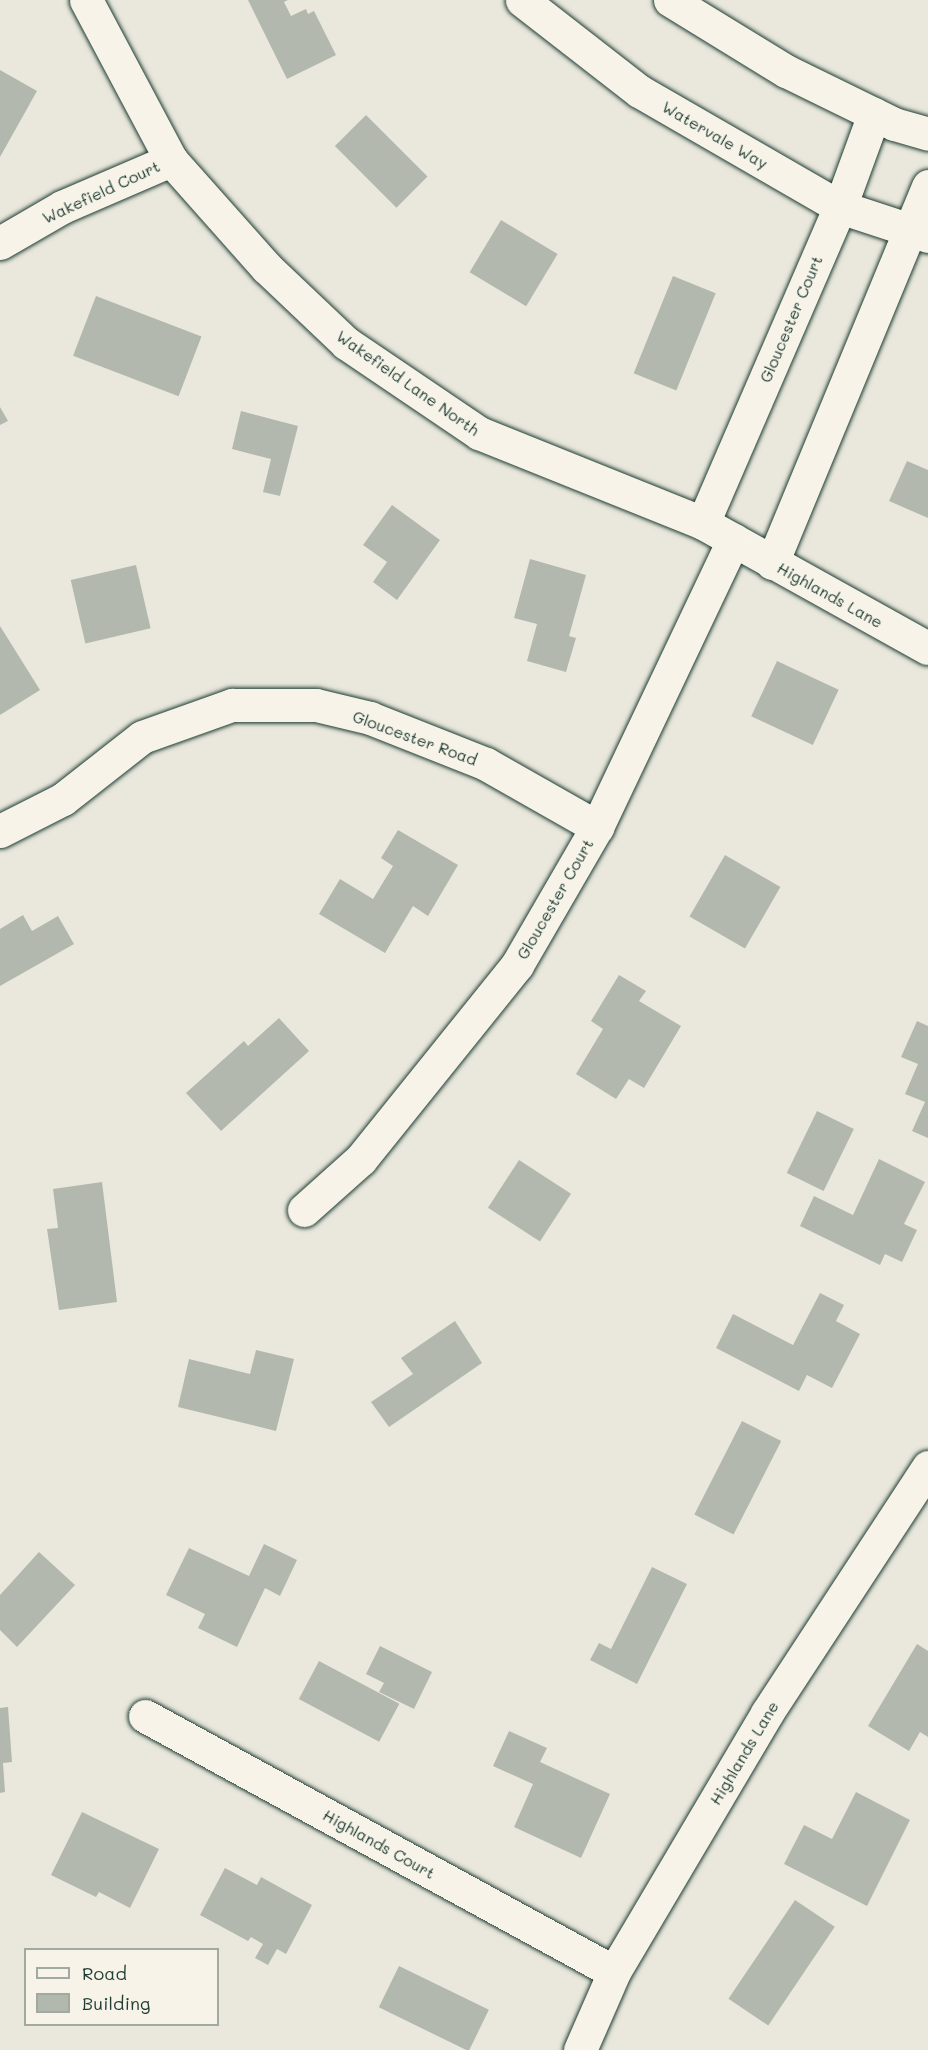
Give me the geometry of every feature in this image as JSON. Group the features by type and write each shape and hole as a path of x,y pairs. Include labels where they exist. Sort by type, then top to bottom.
{"street":[{"name":"Wakefield Lane North","path":"86,0 171,160 267,268 346,343 479,433 703,523 733,540"},
{"name":"Watervale Way","path":"522,0 639,91 840,207 920,234"},
{"path":"670,0 786,70 874,114 928,134"},
{"name":"Gloucester Court","path":"703,523 840,207 874,114"},
{"name":"Wakefield Court","path":"0,243 62,207 171,160"},
{"path":"772,563 920,234 928,186"},
{"name":"Gloucester Court","path":"304,1210 361,1159 517,965 597,827 733,540"},
{"name":"Highlands Lane","path":"733,540 928,648"},
{"name":"Gloucester Road","path":"0,831 63,798 142,737 232,705 316,705 370,718 486,764 597,827"},
{"name":"Highlands Lane","path":"580,2050 614,1972 767,1713 924,1488"},
{"name":"Highlands Court","path":"145,1716 614,1972"}],"building":[{"path":"248,0 288,0 284,2 291,16 306,9 308,14 314,11 336,55 287,79"},
{"path":"0,70 37,91 0,157"},
{"path":"366,115 428,177 396,208 335,146"},
{"path":"501,220 558,254 526,306 470,272"},
{"path":"673,276 716,293 676,391 634,373"},
{"path":"96,296 201,336 179,396 73,356"},
{"path":"0,407 8,421 0,425"},
{"path":"241,411 298,426 280,496 263,492 271,459 232,449"},
{"path":"907,461 928,470 928,518 889,501"},
{"path":"392,505 440,540 397,600 373,582 387,562 363,545"},
{"path":"530,559 586,575 569,636 576,638 566,672 527,661 537,624 514,618"},
{"path":"136,565 151,628 85,643 71,580"},
{"path":"0,626 40,690 0,715"},
{"path":"777,661 839,690 813,745 751,716"},
{"path":"398,830 458,865 428,916 413,906 385,953 319,914 340,879 373,899 393,866 381,858"},
{"path":"725,855 780,887 745,948 690,916"},
{"path":"23,915 32,931 58,916 74,944 0,986 0,929"},
{"path":"619,975 646,991 639,1001 681,1026 644,1088 629,1079 616,1099 576,1074 603,1029 591,1021"},
{"path":"279,1018 309,1051 221,1131 186,1093 244,1041 248,1046"},
{"path":"917,1021 928,1026 928,1138 912,1131 925,1102 905,1094 918,1064 901,1057"},
{"path":"817,1111 854,1129 824,1191 787,1173"},
{"path":"879,1159 925,1182 904,1224 917,1230 902,1262 885,1254 880,1265 800,1226 814,1196 853,1215"},
{"path":"519,1160 571,1194 540,1242 488,1208"},
{"path":"102,1182 117,1302 59,1310 47,1229 58,1228 53,1189"},
{"path":"820,1293 844,1305 836,1321 860,1334 832,1388 807,1375 799,1391 716,1348 733,1314 793,1345"},
{"path":"455,1321 482,1363 389,1427 371,1402 413,1374 401,1358"},
{"path":"256,1350 294,1359 276,1431 178,1407 189,1359 250,1374"},
{"path":"742,1421 781,1441 734,1535 694,1515"},
{"path":"264,1544 297,1560 280,1596 265,1588 237,1647 198,1628 205,1614 166,1595 189,1548 249,1576"},
{"path":"39,1552 75,1585 17,1647 0,1630 0,1595"},
{"path":"652,1567 687,1584 637,1684 590,1660 599,1643 611,1649"},
{"path":"917,1644 928,1651 928,1737 920,1732 909,1751 868,1726"},
{"path":"380,1646 432,1672 414,1709 379,1692 384,1683 366,1674"},
{"path":"319,1661 399,1704 379,1742 299,1699"},
{"path":"8,1707 12,1762 3,1763 5,1792 0,1793 0,1708"},
{"path":"509,1731 547,1748 540,1762 610,1794 581,1858 514,1827 533,1784 493,1766"},
{"path":"856,1792 910,1820 867,1906 784,1864 804,1825 832,1839"},
{"path":"82,1812 159,1849 130,1908 99,1892 96,1897 51,1875"},
{"path":"225,1868 257,1885 261,1877 312,1905 286,1954 277,1949 268,1965 255,1958 263,1944 251,1937 248,1941 200,1915"},
{"path":"795,1900 835,1927 768,2025 728,1999"},
{"path":"399,1966 489,2010 469,2050 466,2050 379,2007"}]}
